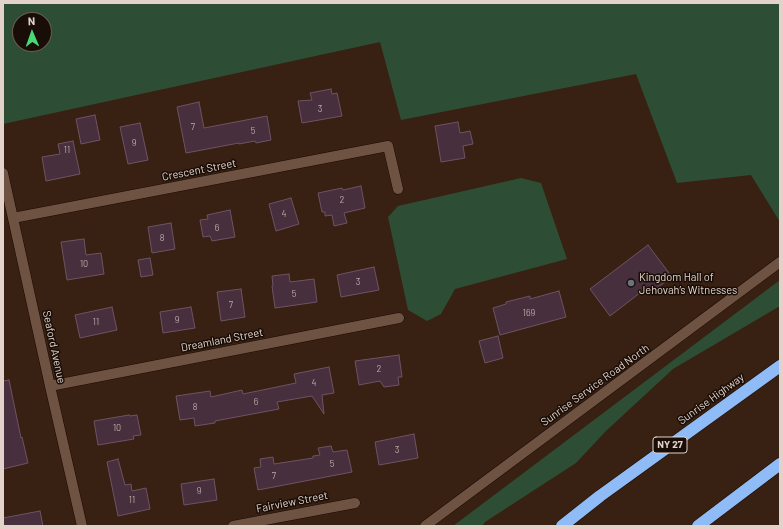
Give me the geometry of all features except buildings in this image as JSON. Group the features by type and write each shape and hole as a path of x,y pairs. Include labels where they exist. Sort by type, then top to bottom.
{"highway":[{"name":"Sunrise Highway","path":"562,526 600,496 780,366"},
{"path":"698,526 780,464"}],"street":[{"name":"Crescent Street","path":"13,218 388,146 398,189"},
{"name":"Seaford Avenue","path":"3,173 82,526"},
{"name":"Sunrise Service Road North","path":"425,526 780,262"},
{"name":"Dreamland Street","path":"50,386 399,318"},
{"name":"Fairview Street","path":"233,526 355,502"}],"green space":[{"path":"3,3 780,3 780,222 751,175 677,183 636,74 401,120 380,42 3,124"},
{"path":"521,178 541,183 567,259 455,289 441,314 427,321 408,310 388,217 398,206"},
{"path":"780,280 780,306 673,369 606,431 576,463 485,522 482,526 453,526"}],"place":[{"name":"Kingdom Hall of Jehovah’s Witnesses","path":"631,283"}]}
